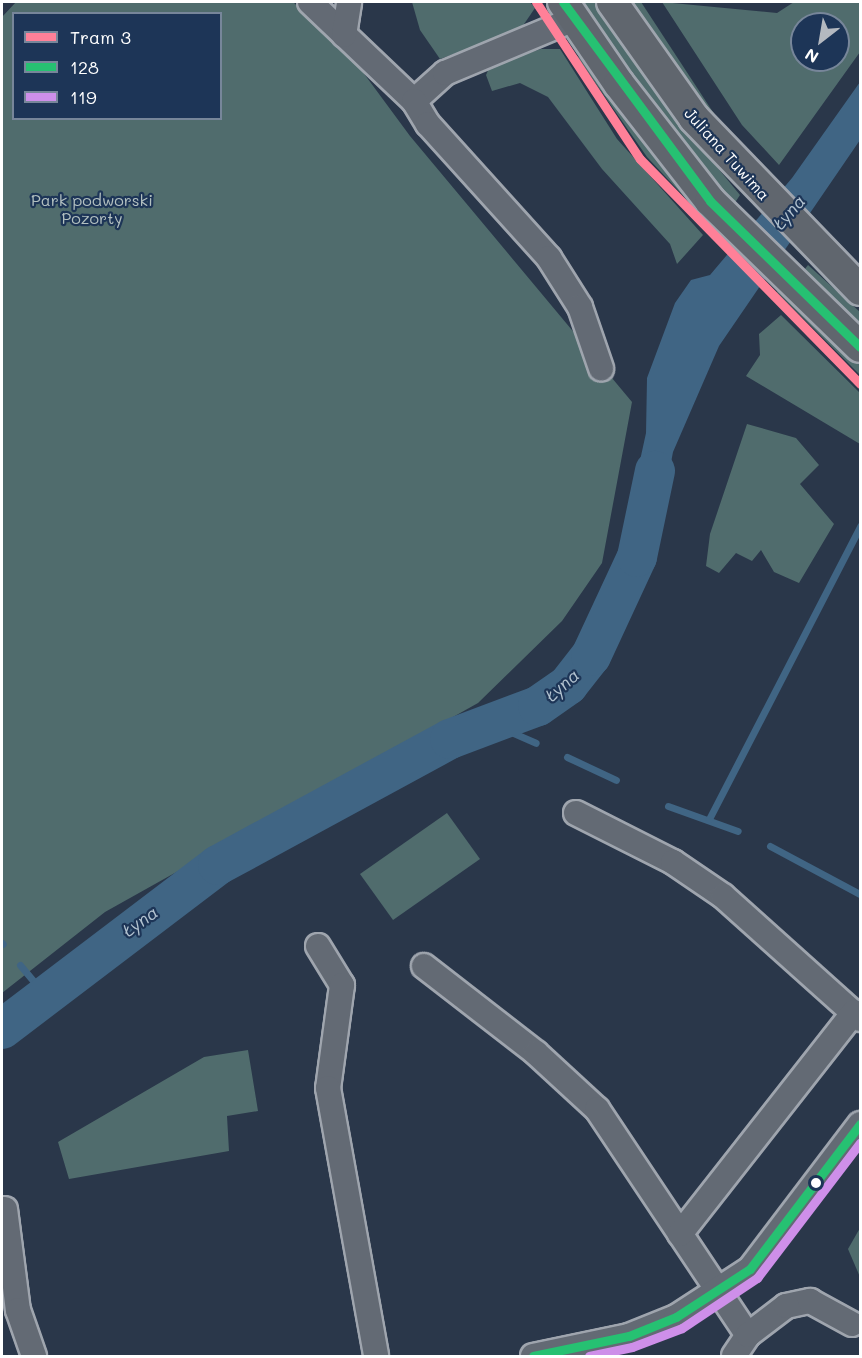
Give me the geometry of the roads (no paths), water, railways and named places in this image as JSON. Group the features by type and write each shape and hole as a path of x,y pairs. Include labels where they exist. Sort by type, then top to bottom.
{"main road":[{"name":"Juliana Tuwima","path":"612,2 655,68 736,167 818,252 861,290"},
{"path":"569,10 711,201 789,282 861,347"}],"street":[{"path":"310,2 414,101 428,124 549,258 580,308 601,368"},
{"path":"344,35 349,2"},
{"path":"414,101 445,73 569,10"},
{"path":"576,813 673,862 723,896 857,1016 680,1234"},
{"path":"318,946 342,985 328,1088 376,1356"},
{"path":"424,966 536,1053 597,1109 680,1234 716,1293 748,1335"},
{"path":"533,1356 629,1336 716,1293 750,1269 777,1238 861,1124"},
{"path":"5,1209 18,1310 34,1356"},
{"path":"734,1356 748,1335 786,1306 810,1301 852,1324"}],"water":[{"path":"860,82 860,140 719,346 673,452 658,532 627,520 646,433 647,378 675,303 691,280 710,275 792,178"}],"waterway":[{"name":"Łyna","path":"2,1029 218,865 450,739 538,706 568,685 591,656 637,557 655,471"},
{"path":"709,819 860,526"},
{"path":"488,722 536,743"},
{"path":"567,757 616,780"},
{"path":"668,806 738,831"},
{"path":"770,846 860,894"},
{"path":"20,965 45,995"}],"tram line":[{"name":"3","path":"536,2 640,159 860,384"}],"park label":[{"name":"Park podworski Pozorty","path":"92,209"}]}
